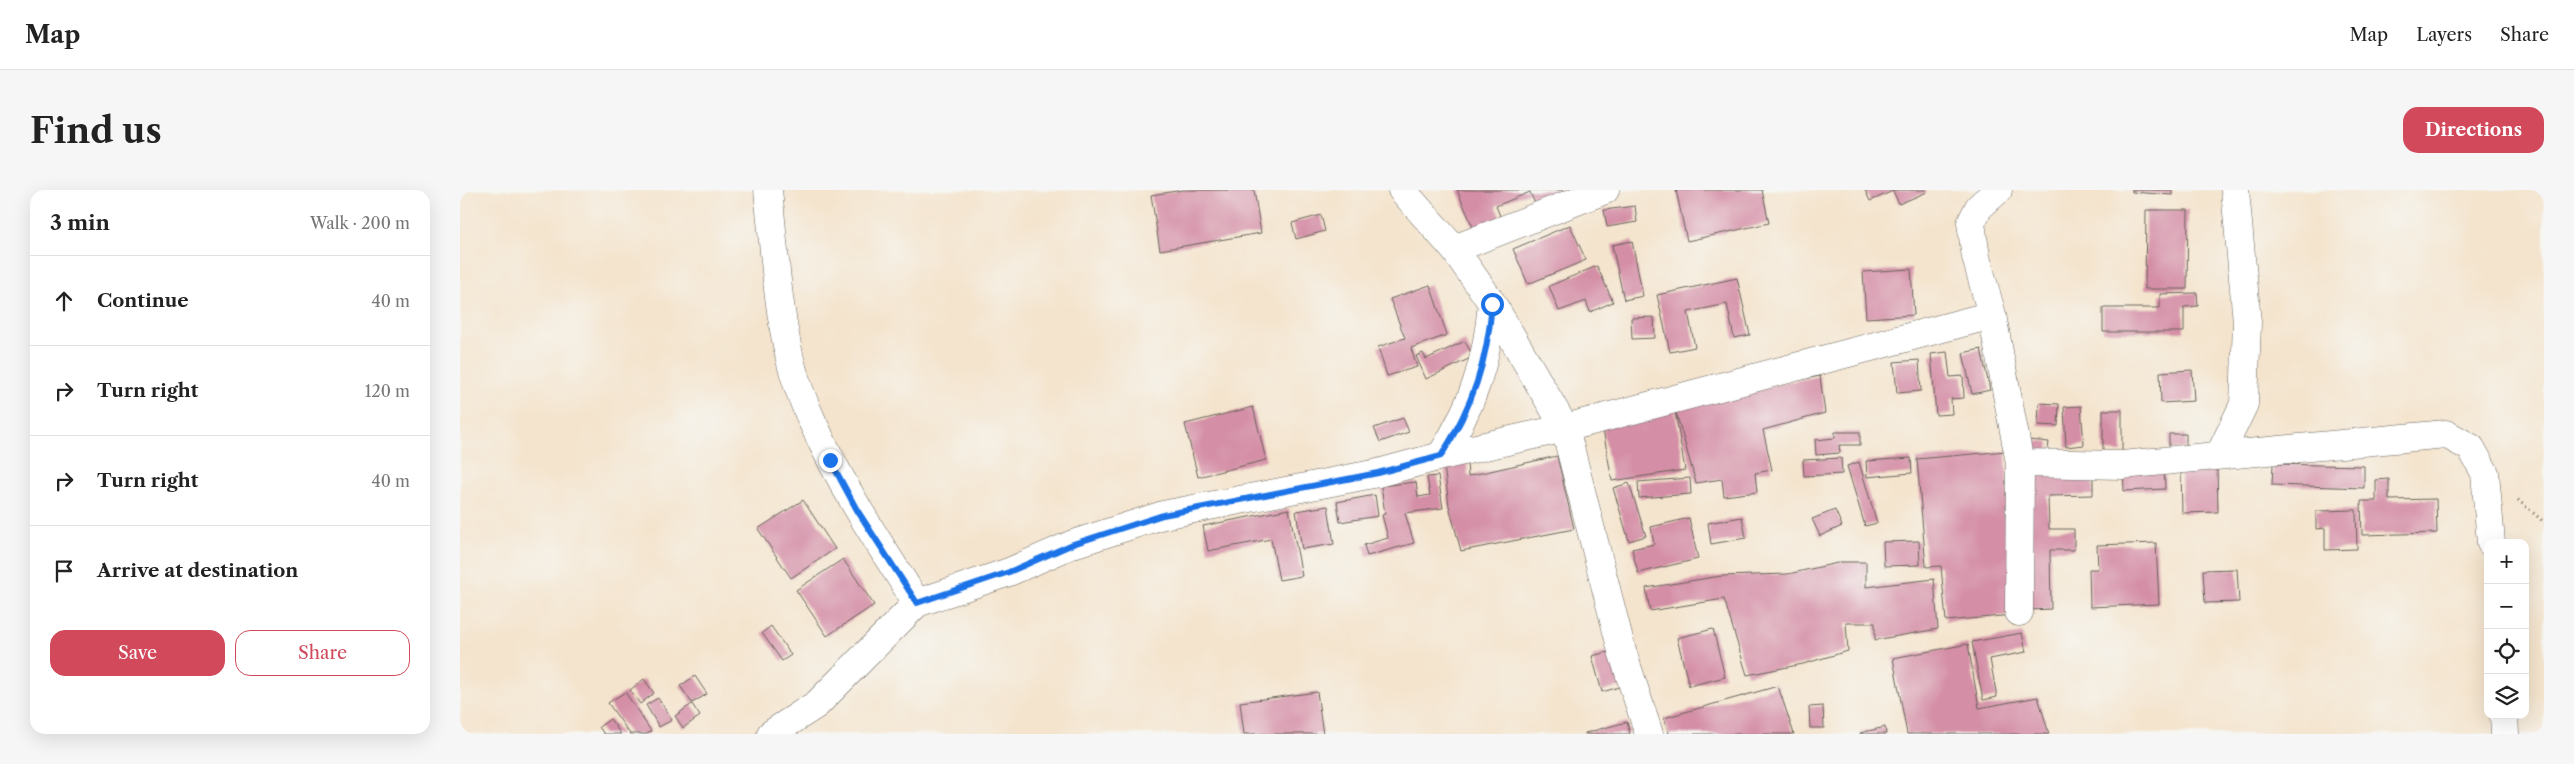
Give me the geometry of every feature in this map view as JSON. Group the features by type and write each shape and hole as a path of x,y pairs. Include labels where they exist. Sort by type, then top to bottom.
{"street":[{"path":"768,190 784,329 790,361 804,402 830,460 857,510 917,603"},
{"path":"1402,190 1454,249 1492,304 1564,428 1622,651 1649,734"},
{"path":"1454,249 1605,190"},
{"path":"1998,190 1979,207 1971,223 1976,257 1992,315 2020,463 2019,612"},
{"path":"2220,454 2244,404 2247,322 2235,190"},
{"path":"1441,456 1473,399 1490,336 1492,304"},
{"path":"771,734 817,704 917,603 1009,572 1073,544 1163,515 1378,473 1441,456 1564,428 1992,315"},
{"path":"2020,463 2122,465 2220,454 2446,434 2472,448 2485,473 2491,539"},
{"path":"2504,719 2505,734"}],"building":[{"path":"1183,190 1254,190 1261,233 1160,250 1151,195"},
{"path":"1457,190 1563,190 1565,194 1536,206 1530,192 1496,206 1502,221 1475,232"},
{"path":"1676,190 1762,190 1769,223 1687,241"},
{"path":"1865,190 1926,190 1927,192 1899,204 1893,191 1870,201"},
{"path":"2132,190 2172,190 2172,195 2132,192"},
{"path":"1635,206 1637,222 1607,227 1604,210"},
{"path":"2146,210 2188,210 2187,289 2145,289"},
{"path":"1321,215 1325,231 1296,239 1292,223"},
{"path":"1570,225 1586,260 1528,284 1513,249"},
{"path":"1632,241 1643,296 1624,300 1612,245"},
{"path":"1597,266 1613,302 1590,312 1586,301 1559,311 1549,286"},
{"path":"1911,269 1914,315 1866,318 1863,272"},
{"path":"1737,278 1750,335 1734,338 1727,304 1688,312 1695,347 1670,352 1657,295"},
{"path":"1430,285 1447,335 1411,348 1417,367 1387,376 1378,347 1405,338 1390,299"},
{"path":"2197,293 2198,306 2184,307 2184,332 2103,332 2103,308 2160,308 2160,294"},
{"path":"1654,317 1655,338 1632,339 1631,318"},
{"path":"1465,341 1473,357 1426,379 1416,356 1423,353 1426,359"},
{"path":"1981,349 1990,390 1972,394 1963,353"},
{"path":"1947,352 1950,377 1963,376 1964,398 1951,399 1952,414 1936,415 1931,354"},
{"path":"1919,360 1921,391 1897,393 1894,362"},
{"path":"2192,370 2194,401 2161,403 2160,372"},
{"path":"1820,376 1825,413 1763,430 1772,470 1755,473 1757,492 1724,496 1722,479 1696,483 1674,405 1685,470 1612,481 1600,412 1753,389"},
{"path":"2039,403 2059,404 2058,426 2038,425"},
{"path":"2081,406 2084,445 2066,447 2064,407"},
{"path":"1253,407 1266,460 1198,477 1185,424"},
{"path":"2103,410 2122,410 2122,452 2103,451"},
{"path":"1403,418 1409,432 1380,442 1374,428"},
{"path":"1835,432 1860,432 1860,445 1839,445 1840,453 1816,455 1815,440 1835,438"},
{"path":"2169,434 2186,434 2186,449 2169,449"},
{"path":"2029,440 2049,442 2047,456 2027,454"},
{"path":"2006,451 2013,615 1946,621 1941,566 1926,567 1917,459"},
{"path":"1557,456 1574,529 1461,551 1449,506 1444,465 1467,463 1468,476"},
{"path":"1841,458 1842,474 1804,476 1803,460"},
{"path":"1911,458 1912,473 1867,477 1866,461"},
{"path":"1859,462 1877,523 1865,526 1847,466"},
{"path":"2164,463 2165,489 2124,491 2123,464"},
{"path":"2273,464 2364,466 2364,488 2272,485"},
{"path":"2181,469 2217,469 2218,512 2182,513"},
{"path":"2093,475 2093,495 2048,496 2049,529 2074,529 2074,550 2050,550 2051,609 2030,610 2028,476"},
{"path":"1438,476 1443,508 1405,513 1414,543 1367,556 1364,545 1388,538 1382,515 1385,514 1381,486 1416,482 1418,497 1430,495 1427,477"},
{"path":"1690,478 1691,494 1639,498 1638,482"},
{"path":"2389,479 2389,500 2436,499 2437,533 2362,535 2361,501 2376,501 2376,480"},
{"path":"1629,483 1646,536 1629,541 1613,488"},
{"path":"1375,495 1378,516 1340,522 1337,502"},
{"path":"803,500 835,549 791,578 758,529"},
{"path":"1328,506 1334,544 1302,549 1296,511"},
{"path":"1289,509 1302,576 1279,580 1271,539 1208,551 1203,526"},
{"path":"1835,510 1842,526 1820,536 1812,519"},
{"path":"2356,510 2357,549 2325,550 2325,528 2316,529 2316,511"},
{"path":"1742,517 1746,538 1711,544 1708,523"},
{"path":"1689,518 1698,559 1638,573 1632,549 1654,544 1651,527"},
{"path":"1919,541 1920,565 1884,566 1883,542"},
{"path":"2156,543 2159,604 2090,607 2089,569 2098,569 2097,545"},
{"path":"843,559 874,605 827,636 796,590"},
{"path":"1842,562 1866,562 1866,587 1934,579 1938,629 1875,640 1875,623 1846,623 1848,651 1803,664 1747,675 1724,599 1650,611 1646,588 1721,576 1788,574"},
{"path":"2237,569 2239,602 2205,603 2203,570"},
{"path":"771,626 791,655 782,661 762,633"},
{"path":"1713,629 1725,677 1689,686 1677,638"},
{"path":"2022,633 2026,652 1990,659 1997,697 1983,700 1972,642"},
{"path":"1968,644 1979,708 2038,697 2049,734 1907,734 1893,658"},
{"path":"1631,646 1640,681 1602,692 1592,656"},
{"path":"695,676 707,694 692,703 680,686"},
{"path":"644,679 654,693 640,704 630,690"},
{"path":"1778,686 1794,734 1669,734 1664,718"},
{"path":"625,692 651,731 647,734 630,734 608,703"},
{"path":"1317,692 1323,734 1244,734 1240,702"},
{"path":"658,698 672,720 659,727 646,705"},
{"path":"692,704 700,716 683,728 675,716"},
{"path":"1823,706 1824,728 1810,728 1809,707"},
{"path":"610,719 621,734 604,734 599,727"},
{"path":"1627,722 1630,734 1585,734 1585,733"},
{"path":"1885,727 1886,734 1860,734 1860,733"}],"route":[{"path":"830,460 857,510 917,603 1009,572 1073,544 1163,515 1378,473 1441,456 1473,399 1483,368 1490,336 1492,304"}]}
